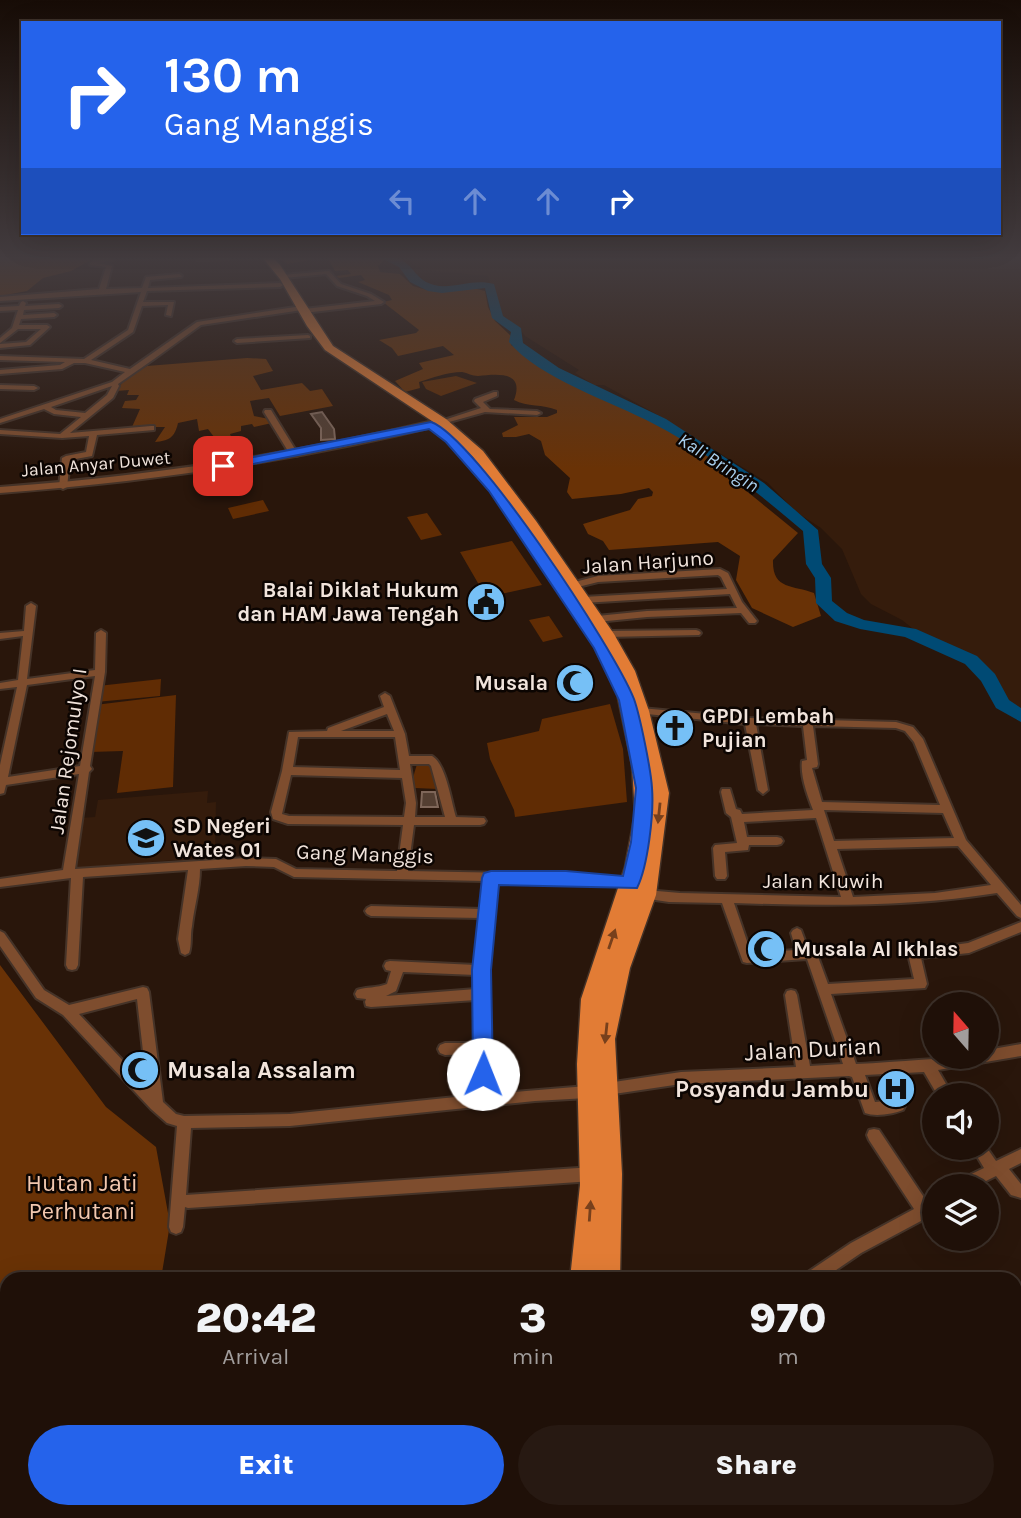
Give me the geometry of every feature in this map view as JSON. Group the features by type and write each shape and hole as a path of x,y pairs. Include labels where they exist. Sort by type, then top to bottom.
{"main road":[{"path":"306,328 319,350 332,360 437,424"},
{"path":"312,328 335,353 437,424 494,488 568,586 612,667 643,744"},
{"path":"568,586 583,600 627,671 641,711 643,744 644,788 638,889 604,1039 606,1090 601,1174 584,1272"},
{"path":"607,1272 601,1174 587,1092 592,999 638,889"}],"street":[{"path":"0,343 15,328"},
{"path":"0,330 20,328"},
{"path":"0,343 28,344 46,328"},
{"path":"85,361 128,335 131,328"},
{"path":"2,417 114,383 192,328"},
{"path":"237,341 309,337"},
{"path":"0,358 85,361 132,372"},
{"path":"0,372 62,367 72,360"},
{"path":"62,436 110,397 116,386 114,383"},
{"path":"0,387 34,388"},
{"path":"494,394 478,401 494,413 537,413"},
{"path":"45,406 54,412 86,415"},
{"path":"437,424 486,409"},
{"path":"268,412 294,454"},
{"name":"Jalan Anyar Duwet","path":"0,490 63,487 176,475 437,424"},
{"path":"0,432 62,436 110,433 115,429 151,428"},
{"path":"63,487 66,458 89,454 93,434"},
{"name":"Jalan Harjuno","path":"568,586 598,579 719,572 725,575 752,621"},
{"path":"583,600 733,591"},
{"path":"31,606 22,684 0,784 87,769"},
{"path":"601,627 647,614 745,610"},
{"path":"601,627 696,633"},
{"path":"0,636 28,633"},
{"name":"Jalan Rejomulyo I","path":"72,965 73,874 100,672 101,633"},
{"path":"0,686 100,672"},
{"path":"385,696 400,734 411,803 402,876"},
{"path":"326,733 390,709"},
{"path":"641,711 750,721 895,725 909,729 919,741 961,842 1021,913"},
{"path":"750,721 763,790"},
{"path":"808,723 813,764 806,764 817,810 848,901"},
{"path":"400,734 293,734 287,771 276,811 280,819 480,821"},
{"path":"403,760 432,760 436,765 451,820"},
{"path":"287,771 405,774"},
{"path":"721,876 719,848 743,848 736,813 732,813 726,792"},
{"path":"737,818 817,810 946,809"},
{"path":"743,841 777,841"},
{"path":"830,845 961,842"},
{"name":"Gang Manggis","path":"0,883 73,874 268,862 294,873 566,878 638,889"},
{"path":"185,950 184,928 193,898 194,866"},
{"path":"482,1101 482,970 491,878"},
{"name":"Jalan Kluwih","path":"638,889 727,899 848,901 931,899 1000,888"},
{"path":"727,899 747,958 812,955 854,1071 871,1109 898,1106"},
{"path":"371,911 488,914"},
{"path":"823,989 921,984 914,954 969,948 1021,926"},
{"path":"797,933 803,954"},
{"path":"0,936 40,994 68,1011 156,1105 172,1119 184,1122 176,1227"},
{"path":"482,970 394,966 392,987 366,998 484,994"},
{"path":"68,1011 144,992 156,1105"},
{"path":"791,995 804,1073"},
{"path":"445,1049 484,1048"},
{"name":"Jalan Durian","path":"999,1054 1021,1050"},
{"name":"Jalan Durian","path":"184,1122 290,1120 606,1090 681,1078 922,1066"},
{"path":"874,1135 922,1198"},
{"path":"985,1174 1021,1156"},
{"path":"989,1160 1016,1190 1021,1192"},
{"path":"188,1201 601,1174"},
{"path":"829,1272 856,1248 922,1213"}],"shaded area":[{"path":"519,328 1021,328 1021,713 1005,701 979,662 950,647 927,640 902,620 871,604 861,594 842,549 821,528 796,512 768,483 656,414 604,385 594,385 575,373 579,370 525,336"},
{"path":"456,376 477,383 441,396 426,389 422,382"},
{"path":"263,500 269,511 233,519 228,508"},
{"path":"427,513 442,535 421,540 407,517"},
{"path":"512,541 542,585 501,594 495,587 482,590 460,552"},
{"path":"549,616 563,637 543,642 529,620"},
{"path":"161,679 160,696 96,702 98,686"},
{"path":"176,695 173,787 117,793 123,751 90,752 95,705"},
{"path":"610,704 623,749 627,802 515,817 490,759 487,743 539,731 542,719"},
{"path":"430,763 438,789 415,788 412,781 417,764"},
{"name":"SD Negeri Wates 01","path":"208,791 207,803 216,802 215,857 74,868 80,818 95,817 98,800"}],"green space":[{"path":"416,328 502,328 511,336 511,345 556,373 648,419 703,451 737,477 744,489 798,533 773,560 774,570 776,577 785,585 814,593 821,616 793,627 752,608 736,580 740,556 718,542 609,550 603,541 588,534 583,524 630,510 638,499 652,496 653,492 649,488 572,499 567,492 570,478 545,455 541,441 529,434 503,437 502,433 518,425 514,417 547,417 557,413 557,410 552,408 514,400 516,384 508,376 451,373 419,382 420,388 405,392 395,381 423,369 419,363 454,355 443,346 398,356 392,348 379,340 416,333 419,330"},
{"path":"247,358 266,359 273,371 253,376 261,390 302,383 310,391 322,389 333,406 280,416 269,398 250,401 254,416 269,419 272,423 254,427 252,424 241,426 241,431 230,434 241,463 220,466 207,441 214,437 208,429 199,431 197,419 178,423 171,437 155,442 165,427 132,427 140,409 122,408 125,401 136,400 139,395 127,395 129,390 116,391 125,379 147,366"},
{"name":"Hutan Jati Perhutani","path":"0,965 106,1107 156,1147 170,1224 162,1272 0,1272"}],"building":[{"path":"322,412 334,429 335,439 321,440 321,428 311,414"},
{"name":"Musala","path":"582,676 588,686 569,691 562,680"},
{"name":"GPDI Lembah Pujian","path":"660,718 687,721 690,733 663,733"},
{"path":"422,792 435,792 438,807 421,807"}],"waterway":[{"name":"Kali Bringin","path":"512,328 517,331 515,342 555,371 661,422 759,486 810,530 814,564 823,578 824,603 841,617 860,624 910,633 971,660 989,678 1002,704 1021,716"}],"place":[{"name":"Balai Diklat Hukum dan HAM Jawa Tengah","path":"486,602"},
{"name":"Musala","path":"575,683"},
{"name":"GPDI Lembah Pujian","path":"675,728"},
{"name":"SD Negeri Wates 01","path":"146,838"},
{"name":"Musala Al Ikhlas","path":"766,949"},
{"name":"Musala Assalam","path":"140,1070"},
{"name":"Posyandu Jambu","path":"896,1089"}],"route":[{"path":"223,466 431,425 450,440 494,488 601,648 627,700 644,788 640,842 630,883 566,878 491,878 482,970 483,1074"}]}
